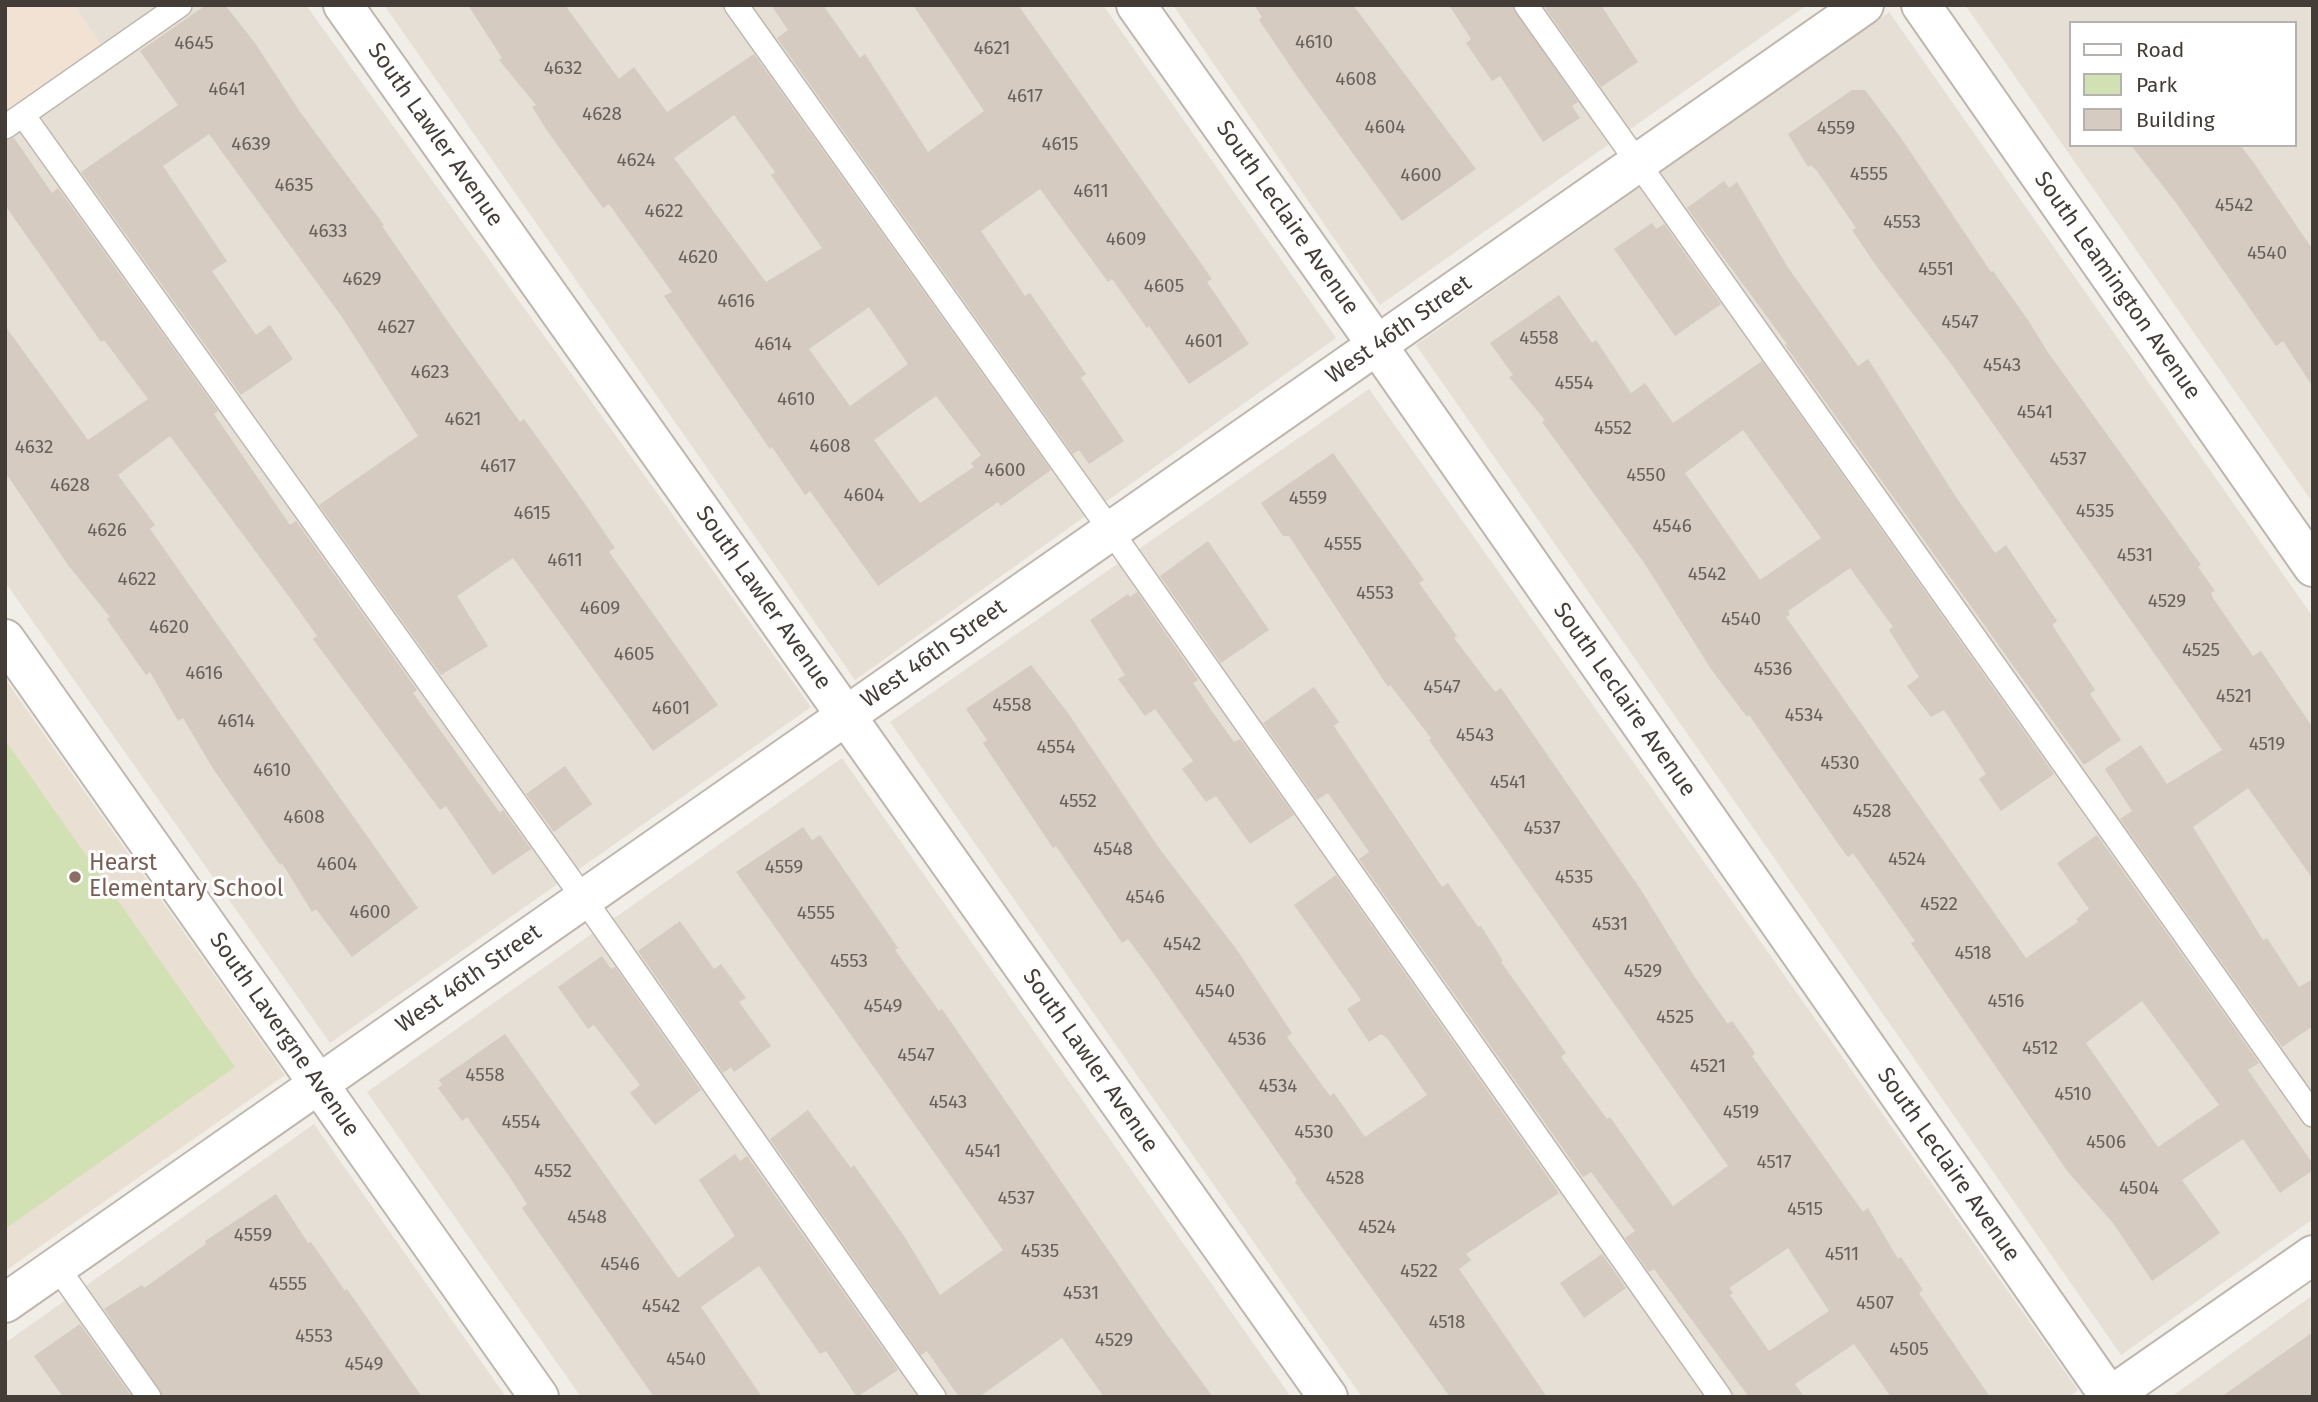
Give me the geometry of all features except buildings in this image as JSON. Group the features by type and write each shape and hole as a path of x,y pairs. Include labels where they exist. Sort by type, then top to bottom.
{"street":[{"name":"South Lawler Avenue","path":"343,5 1328,1397"},
{"name":"South Leclaire Avenue","path":"1136,5 1377,345 2109,1397"},
{"name":"West 46th Street","path":"5,1303 1864,5"},
{"name":"South Leamington Avenue","path":"1921,5 2313,566"},
{"name":"South Lavergne Avenue","path":"5,639 539,1397"},
{"path":"2109,1397 2313,1255"}],"lane":[{"path":"180,5 14,121 584,899 934,1397"},
{"path":"736,5 1111,531 1720,1397"},
{"path":"1526,5 2313,1115"},
{"path":"57,1267 149,1397"}],"shaded area":[{"path":"5,5 74,5 108,55 5,127"},
{"path":"74,5 306,5 811,707 330,1043 5,582 5,127 108,55"},
{"path":"384,5 1103,5 1336,338 855,680"},
{"path":"1173,5 1807,5 1380,305"},
{"path":"1965,5 2313,5 2313,503"},
{"path":"1889,12 2313,617 2313,1219 2121,1355 1416,345"},
{"path":"1369,389 2078,1390 2069,1397 1362,1397 890,722"},
{"name":"Hearst Elementary School","path":"5,679 285,1075 5,1271"},
{"path":"842,758 1291,1397 581,1397 367,1092"},
{"path":"314,1124 506,1397 5,1397 5,1343"},
{"path":"2313,1295 2313,1397 2171,1397"}],"green space":[{"name":"Hearst Elementary School","path":"5,740 235,1067 5,1229"}],"place":[{"name":"Hearst Elementary School","path":"75,877"}]}
